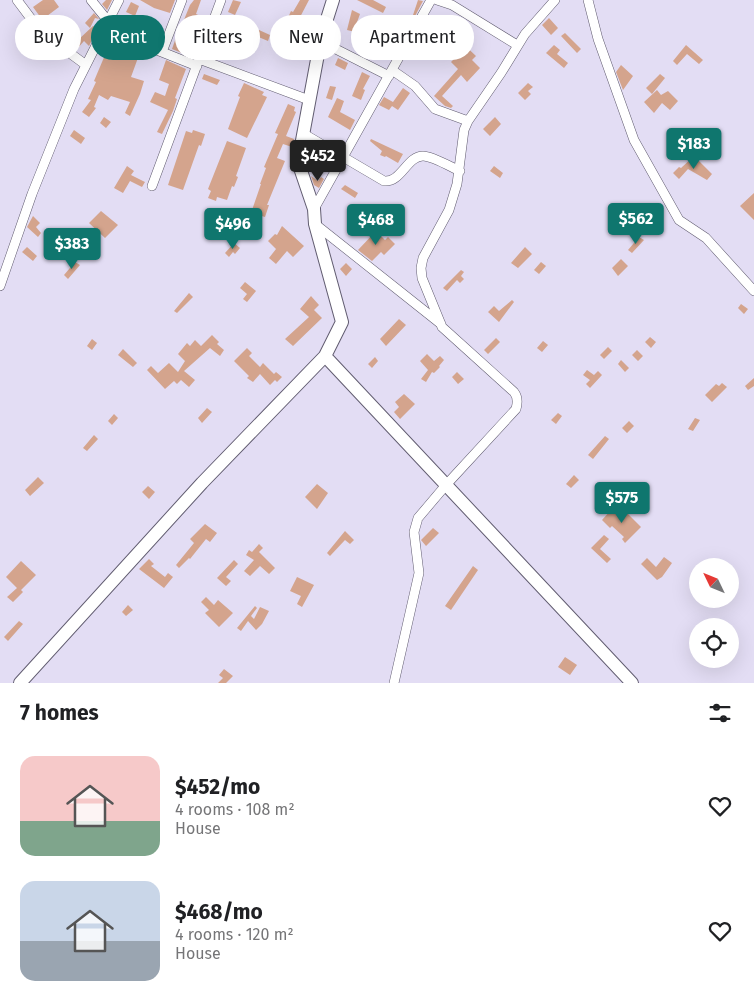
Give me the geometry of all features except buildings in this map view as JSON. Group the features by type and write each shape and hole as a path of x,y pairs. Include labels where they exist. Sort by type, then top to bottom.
{"street":[{"path":"17,0 40,32 86,65"},
{"path":"91,0 100,15"},
{"path":"111,15 119,0"},
{"path":"165,44 182,0"},
{"path":"152,186 221,0"},
{"path":"328,15 333,0"},
{"path":"314,209 431,0"},
{"path":"437,0 452,5 517,45"},
{"path":"394,683 419,573 415,540 416,525 423,512 446,485 516,409 518,400 514,392 445,330 422,278 422,263 448,210 458,184 464,130 468,121 517,45 555,0"},
{"path":"588,0 598,40 638,148 680,220 706,238 754,291"},
{"path":"341,51 415,86 435,109 468,121"},
{"path":"165,53 198,62 309,100"},
{"path":"0,286 32,194 74,89 91,55"},
{"path":"20,683 202,483 324,356 342,322 315,224 314,209 298,162 316,60"},
{"path":"304,134 384,181 394,179 420,156 427,157 460,171"},
{"path":"315,224 441,324"},
{"path":"324,356 632,683"}]}
